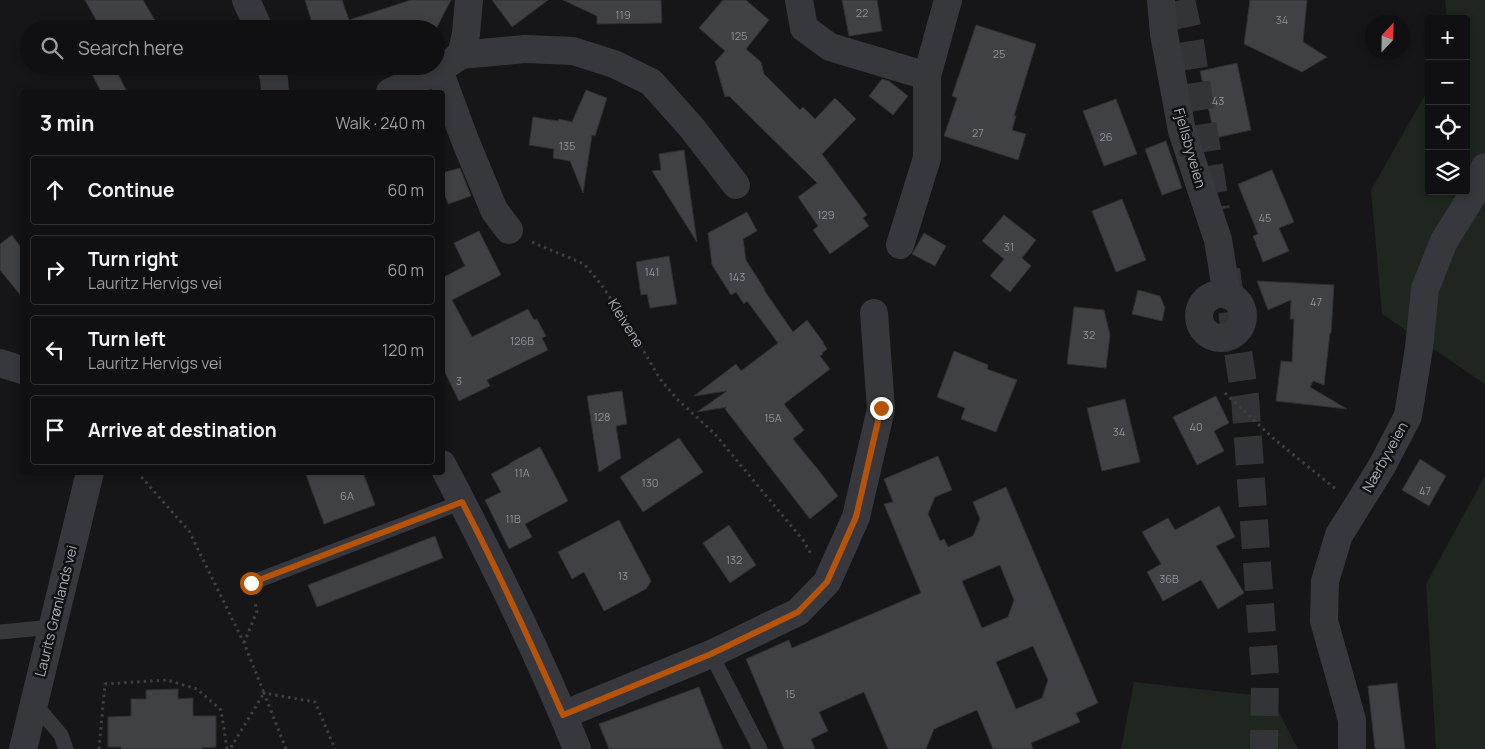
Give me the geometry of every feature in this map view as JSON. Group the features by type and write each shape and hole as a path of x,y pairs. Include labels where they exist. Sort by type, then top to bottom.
{"street":[{"path":"246,0 255,20"},
{"path":"469,0 466,34 450,62 465,140 494,210 509,230"},
{"path":"799,0 804,28 830,47 928,76"},
{"path":"900,245 927,158 928,76 948,0"},
{"name":"Fjellsbyveien","path":"1161,0 1164,34 1182,131 1218,240 1227,295"},
{"path":"445,64 450,62 525,49 573,51 614,64 651,82 692,128 736,185"},
{"path":"273,75 275,90"},
{"path":"394,90 424,75"},
{"name":"Nærbyveien","path":"1352,749 1352,720 1324,621 1325,581 1339,535 1382,466 1408,416 1419,348 1425,289 1444,241 1472,196 1485,167"},
{"path":"563,715 711,654 798,612 827,582 856,517 881,408 874,313"},
{"path":"0,363 20,369"},
{"path":"445,470 485,546 529,637 576,749"},
{"name":"Laurits Grønlands vei","path":"23,749 89,475"}],"lane":[{"path":"251,583 462,502"},
{"path":"0,632 52,627"},
{"path":"711,654 760,749"},
{"path":"34,703 61,735 66,749"}],"path":[{"name":"Kleivene","path":"509,230 536,244 584,264 600,282 625,319 660,379 677,400 714,433 804,540 827,582"},
{"path":"1225,394 1274,439 1357,506"},
{"path":"140,475 188,530 244,643 286,749"},
{"path":"244,643 257,611 251,583"},
{"path":"99,749 105,684 167,680 197,689 221,710 228,749"},
{"path":"228,749 264,693"},
{"path":"264,693 315,702 335,749"}],"shaded area":[{"path":"1445,0 1485,0 1485,384 1382,314 1371,190 1425,95 1425,195 1470,195 1470,15 1447,15"},
{"path":"1485,476 1485,749 1436,749 1426,584"},
{"path":"1134,682 1271,697 1298,749 1121,749"}],"building":[{"path":"85,0 143,0 155,20 96,20"},
{"path":"305,0 342,0 349,20 311,20"},
{"path":"411,0 451,0 441,20 349,20"},
{"path":"492,0 548,0 512,27"},
{"path":"563,0 661,0 662,23 597,24 597,16"},
{"path":"723,0 746,0 769,20 746,49 761,62 764,74 800,110 803,107 815,119 835,98 856,119 822,154 867,215 863,218 869,226 830,254 813,230 818,226 798,197 817,183 729,96 725,97 715,62 725,51 699,28"},
{"path":"842,0 877,0 882,31 849,36"},
{"path":"1250,0 1307,0 1303,42 1327,57 1302,72 1244,44"},
{"path":"976,25 1036,44 1014,116 1016,116 1012,130 1026,134 1018,160 944,136 957,98 952,96"},
{"path":"1237,63 1251,130 1215,138 1200,71"},
{"path":"92,75 118,75 126,90 100,90"},
{"path":"882,79 889,81 908,96 893,115 869,96"},
{"path":"586,90 607,98 595,136 592,135 583,193 570,161 553,158 554,149 529,145 533,117 572,122"},
{"path":"1116,99 1137,154 1104,166 1083,111"},
{"path":"1166,141 1182,188 1162,195 1145,149"},
{"path":"684,150 697,242 652,171 661,170 659,154"},
{"path":"460,168 471,196 448,204 445,196 445,172"},
{"path":"1272,170 1294,222 1279,228 1289,251 1263,262 1253,236 1258,234 1238,184"},
{"path":"1122,199 1146,260 1116,272 1092,211"},
{"path":"747,212 757,231 743,239 746,260 793,332 807,320 827,349 820,356 830,369 784,404 804,430 793,439 838,496 810,519 725,409 727,407 697,412 727,391 694,396 736,364 741,371 778,343 747,301 744,304 736,292 731,295 712,265 708,233"},
{"path":"1004,215 1036,240 1022,258 1031,266 1010,292 990,276 1004,259 982,241"},
{"path":"479,231 501,275 452,300 472,337 528,309 534,320 537,319 546,336 542,338 548,350 487,380 490,386 459,401 445,373 445,276 465,266 454,243"},
{"path":"924,233 946,246 935,266 912,254"},
{"path":"12,235 20,246 20,295 0,270 0,244"},
{"path":"669,256 677,304 650,308 647,294 641,295 636,262"},
{"path":"1257,281 1334,285 1331,333 1324,385 1313,381 1310,387 1347,409 1276,401 1281,361 1292,362 1294,319 1290,319 1291,300 1268,310"},
{"path":"1138,290 1160,296 1165,308 1162,321 1132,314"},
{"path":"1074,307 1104,310 1110,335 1106,368 1067,364"},
{"path":"954,351 988,365 987,369 1017,380 996,432 961,419 965,408 937,397"},
{"path":"622,391 627,424 616,426 621,458 599,472 587,396"},
{"path":"1216,396 1229,423 1214,431 1224,451 1197,465 1173,417"},
{"path":"1125,399 1140,462 1102,471 1087,408"},
{"path":"679,438 703,472 643,512 620,477"},
{"path":"540,447 568,501 525,524 532,537 509,549 485,500 501,492 491,474"},
{"path":"938,456 952,490 935,497 928,514 940,541 944,539 948,547 973,536 980,519 973,502 1006,487 1098,703 1076,713 1080,722 1031,743 1033,749 993,749 977,710 934,729 926,749 888,749 864,692 819,712 828,731 811,739 815,749 784,749 746,659 789,640 792,648 921,593 884,504 893,502 884,479","holes":["1000,565 1014,600 1008,617 982,628 962,581","1033,646 1048,680 1042,698 1016,709 996,662"]},
{"path":"1420,459 1446,476 1429,506 1402,490"},
{"path":"306,475 364,475 375,505 324,524"},
{"path":"1219,506 1235,537 1216,546 1244,593 1218,609 1201,580 1163,601 1147,572 1161,564 1142,532 1168,518 1175,530"},
{"path":"619,520 651,581 646,589 604,611 584,572 572,579 558,552"},
{"path":"729,525 756,565 730,583 703,543"},
{"path":"435,536 443,558 317,607 308,585"},
{"path":"1397,683 1405,749 1375,749 1368,686"},
{"path":"699,687 723,749 609,749 599,724"},
{"path":"178,689 178,699 193,698 193,716 216,716 216,747 202,749 121,749 121,747 108,747 108,717 131,716 131,699 146,699 146,690"}],"tunnel":[{"path":"1181,0 1189,36 1216,210"},
{"path":"1226,270 1245,398 1265,674 1264,749"}],"route":[{"path":"251,583 462,502 529,637 563,715 711,654 798,612 827,582 856,517 881,408"}]}
